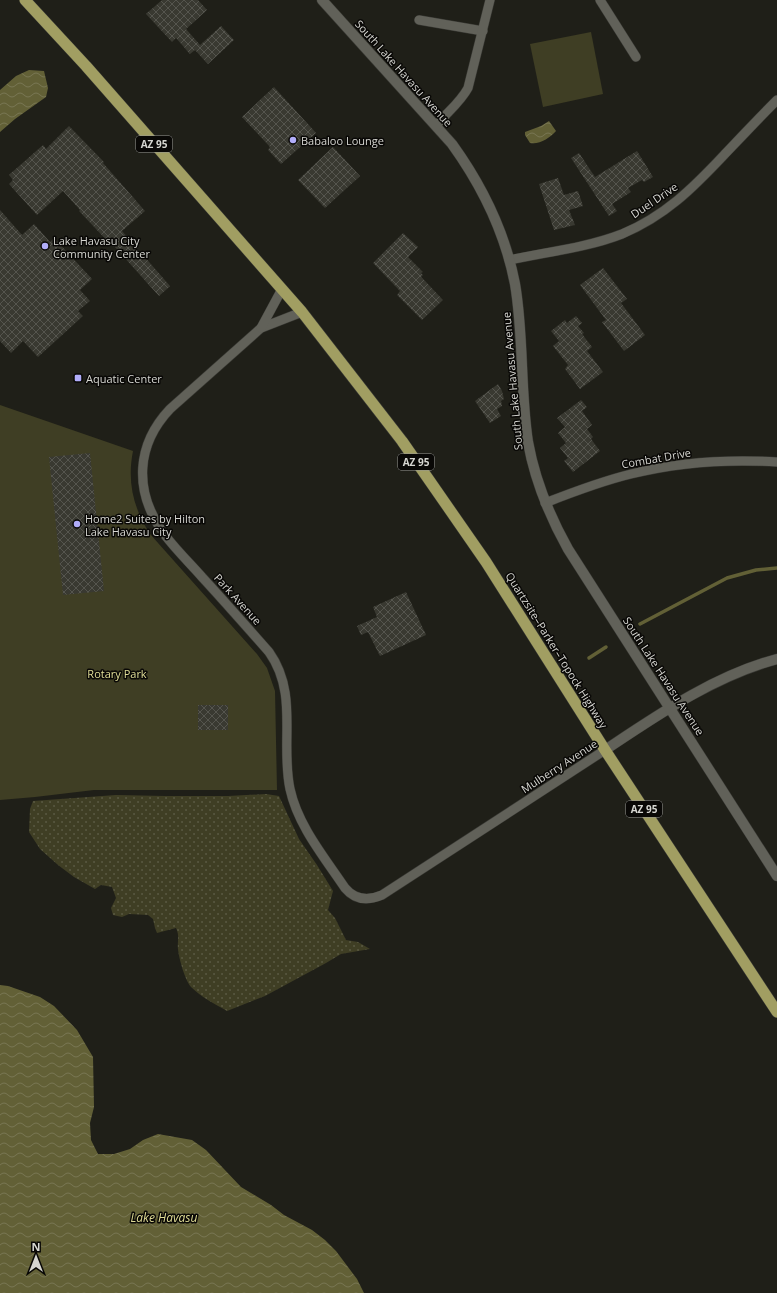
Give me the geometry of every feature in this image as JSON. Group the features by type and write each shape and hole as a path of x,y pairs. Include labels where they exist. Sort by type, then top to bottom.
{"highway":[{"name":"AZ 95","path":"25,0 91,72 302,312"},
{"name":"Quartzsite–Parker–Topock Highway","path":"302,312 402,441 486,562 605,750 777,1012"}],"main road":[{"name":"South Lake Havasu Avenue","path":"322,0 436,126 467,165 480,188 497,223 509,260 515,285 528,440 534,471 556,529 777,876"},
{"name":"Mulberry Avenue","path":"605,750 669,708 730,675 746,668 777,659"}],"street":[{"path":"436,126 444,115 460,100 468,88 490,0"},
{"path":"600,0 636,57"},
{"path":"419,20 482,31"},
{"name":"Duel Drive","path":"509,260 606,240 653,218 672,205 694,186 777,100"},
{"name":"Park Avenue","path":"261,328 282,289"},
{"name":"Park Avenue","path":"302,312 261,328 170,408 158,422 148,441 144,453 142,476 149,508 163,532 264,647 273,658 279,670 284,682 286,696 288,778 294,802 303,825 348,892 363,899 382,895"},
{"name":"Combat Drive","path":"545,503 600,482 663,467 728,461 777,462"},
{"name":"Mulberry Avenue","path":"382,895 605,750"}],"green space":[{"path":"591,32 603,94 543,107 530,44"},
{"name":"Rotary Park","path":"0,405 133,451 131,462 131,484 133,494 139,514 150,534 257,654 267,668 275,691 277,790 94,790 0,800"},
{"path":"266,794 279,796 299,839 333,891 328,910 335,918 346,940 358,942 370,949 341,954 265,996 227,1011 199,994 189,984 180,958 176,928 157,933 153,919 148,915 129,914 122,917 113,915 111,908 116,898 112,887 101,885 95,889 74,877 40,849 29,832 30,809 33,801 116,795 228,796"}],"water":[{"path":"29,70 44,71 48,88 46,97 15,119 0,132 0,90 16,76"},
{"path":"549,121 556,131 544,140 537,143 530,143 525,135 525,132 541,126"},
{"name":"Lake Havasu","path":"0,985 8,986 40,997 54,1006 77,1030 93,1057 94,1107 90,1123 91,1140 98,1154 114,1154 130,1149 143,1140 158,1134 192,1140 206,1150 241,1187 271,1205 284,1215 312,1230 325,1240 336,1251 357,1279 364,1293 0,1293"}],"building":[{"path":"162,0 198,0 207,10 186,29 200,45 221,26 234,40 208,64 195,50 190,54 176,38 172,42 146,14"},
{"path":"274,87 316,133 281,164 268,150 270,147 242,117"},
{"path":"69,126 104,162 103,163 145,211 122,231 170,286 159,296 114,246 113,247 79,211 80,210 63,191 37,215 9,184 13,180 9,175 43,145 46,149"},
{"path":"333,147 360,176 325,208 298,180"},
{"path":"637,151 653,177 644,182 642,180 628,188 631,192 612,204 617,211 609,216 571,158 579,153 595,177"},
{"path":"558,178 564,195 578,191 583,206 569,210 575,225 554,230 539,184"},
{"path":"0,210 22,235 34,224 50,242 54,238 92,279 80,290 90,301 78,311 83,316 38,357 23,341 11,353 0,341"},
{"path":"403,233 418,247 408,257 423,272 421,273 423,275 421,277 443,300 422,320 397,295 400,291 373,263"},
{"path":"603,268 627,299 621,303 645,335 624,351 602,322 606,320 580,285"},
{"path":"576,316 582,323 578,326 584,333 582,334 592,347 587,351 603,372 580,389 565,369 568,365 553,346 559,341 551,331 565,320 567,323"},
{"path":"498,384 504,399 501,401 502,406 497,409 501,416 490,423 475,401"},
{"path":"581,400 587,407 582,411 592,425 587,429 593,437 591,439 600,451 573,472 564,461 568,458 560,448 566,443 558,433 565,427 557,418"},
{"name":"Home2 Suites by Hilton Lake Havasu City","path":"90,453 104,591 63,595 49,457"},
{"path":"406,592 426,635 380,656 368,632 361,635 357,626 377,617 373,607"},
{"path":"198,705 228,705 228,730 198,730"}],"waterway":[{"path":"640,624 727,578 756,570 777,568"},
{"path":"589,658 606,647"}],"place":[{"name":"Babaloo Lounge","path":"293,140"},
{"name":"Lake Havasu City Community Center","path":"45,246"},
{"name":"Aquatic Center","path":"78,378"},
{"name":"Home2 Suites by Hilton Lake Havasu City","path":"77,524"}]}
